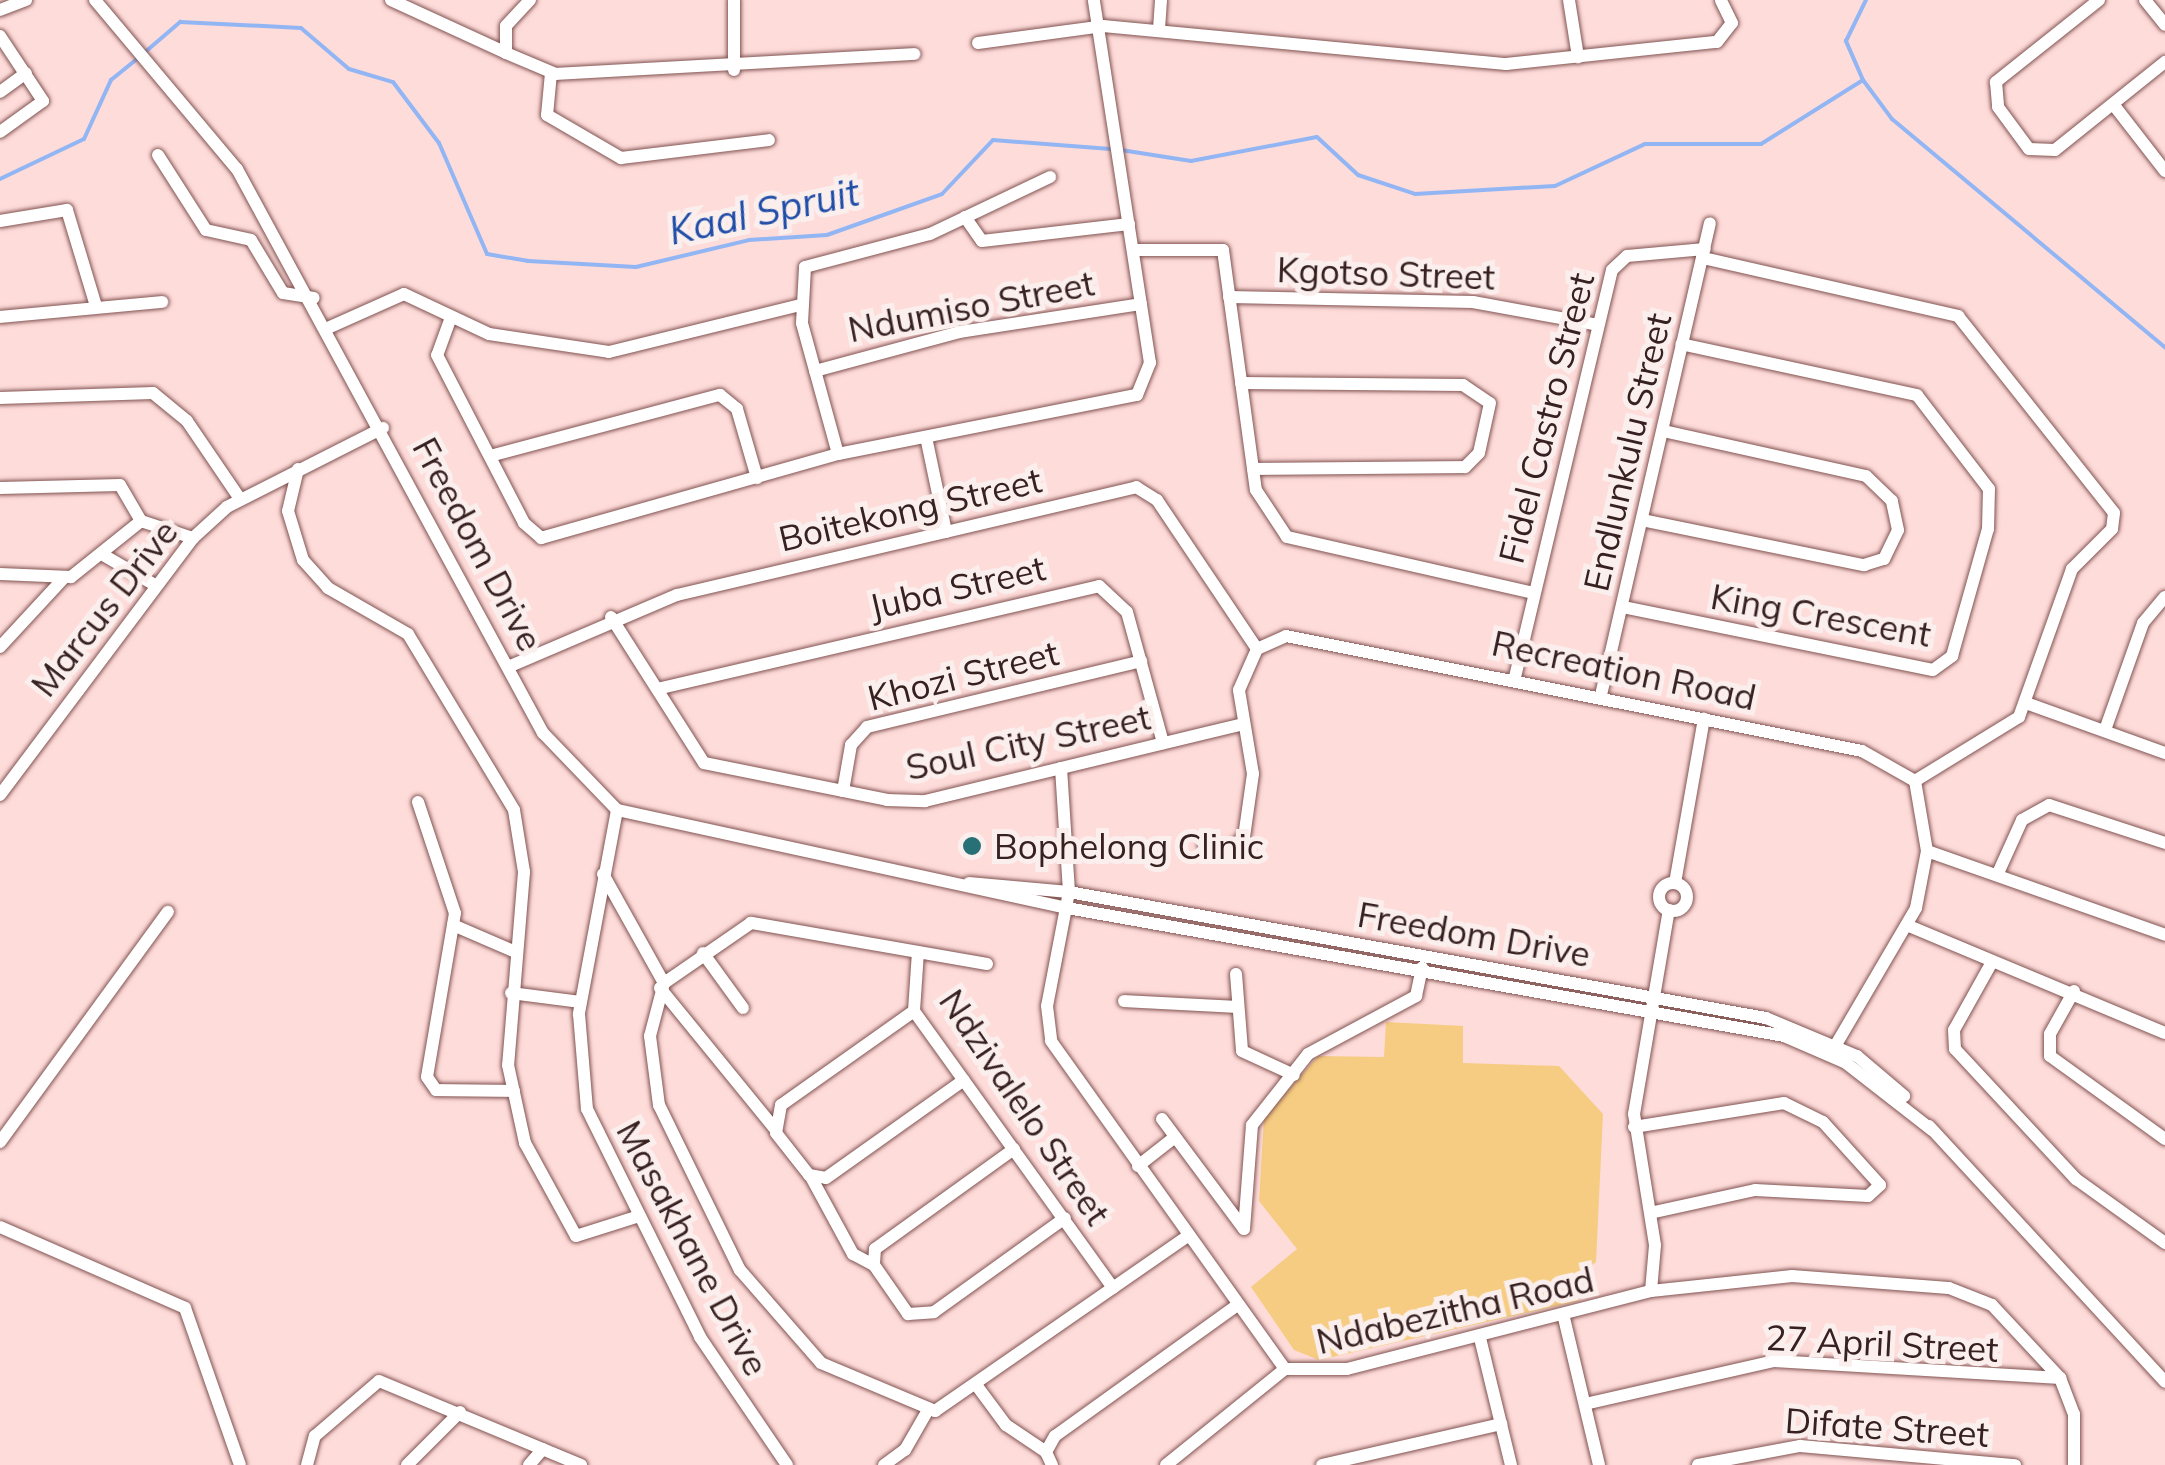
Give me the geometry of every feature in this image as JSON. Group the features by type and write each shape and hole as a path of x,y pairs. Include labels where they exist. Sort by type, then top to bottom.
{"street":[{"path":"0,10 26,0"},
{"name":"Freedom Drive","path":"95,0 164,76 236,169 330,327 552,748 617,810 704,835 968,883 1067,908 1652,1004"},
{"path":"390,0 551,73 734,70 914,54"},
{"path":"506,53 506,26 530,0"},
{"path":"734,0 734,70"},
{"path":"450,320 436,352 490,456 541,538 838,454 1140,393 1151,376 1119,168 1103,26 1094,0"},
{"path":"1159,29 1160,0"},
{"path":"1569,0 1578,57"},
{"path":"978,43 1103,26 1471,63 1578,57 1717,42 1732,23 1722,0"},
{"path":"2099,0 2005,73 1994,93 2029,148 2044,154 2165,62"},
{"path":"2145,0 2165,25"},
{"path":"0,36 43,106 0,132"},
{"path":"0,92 26,73"},
{"path":"551,73 547,115 621,158 768,140"},
{"path":"2113,104 2165,171"},
{"path":"158,154 206,230 251,240 282,293 314,298"},
{"path":"838,454 802,323 800,305 808,265 965,217 1050,176"},
{"path":"0,222 67,210 96,306"},
{"path":"965,217 982,241 1128,224"},
{"name":"Endlunkulu Street","path":"1601,695 1710,223"},
{"path":"1133,250 1219,248 1259,496 1292,540 1533,593"},
{"path":"1704,253 1958,316 2105,497 2114,524 2072,569 2026,702 2009,726 1915,781 1927,852 1909,926 1834,1050"},
{"name":"Fidel Castro Street","path":"1515,677 1598,326 1621,258 1704,253"},
{"path":"330,327 395,294 419,297 450,320 549,350 608,352 752,310 800,305"},
{"name":"Kgotso Street","path":"1229,297 1473,302 1598,326"},
{"path":"0,316 162,302"},
{"name":"Ndumiso Street","path":"814,370 960,332 1141,304"},
{"name":"King Crescent","path":"1622,607 1934,670 1952,656 1988,529 1989,489 1917,395 1681,344"},
{"path":"1241,382 1463,385 1490,403 1479,453 1465,467 1253,468"},
{"path":"0,398 153,393 188,421 240,499"},
{"path":"490,456 720,395 737,409 757,478"},
{"name":"Marcus Drive","path":"1,792 193,538 240,499 383,428"},
{"path":"1642,520 1864,566 1884,559 1898,530 1892,501 1866,476 1663,431"},
{"path":"926,437 946,532"},
{"path":"298,469 288,511 303,560 328,588 408,634 514,810 524,872 512,950 514,1091 525,1144 572,1234 636,1218"},
{"path":"0,488 130,490 141,522"},
{"name":"Boitekong Street","path":"508,667 611,617 946,532 1142,488 1258,649"},
{"path":"141,522 193,538"},
{"path":"0,647 63,579 105,556 141,522"},
{"path":"105,556 155,585"},
{"path":"0,574 63,579"},
{"name":"Juba Street","path":"657,690 1091,586 1121,600 1163,743"},
{"path":"2105,730 2143,623 2165,597"},
{"name":"Soul City Street","path":"611,617 704,762 843,791 917,802 1239,725"},
{"name":"Recreation Road","path":"1258,649 1312,636 1862,751 1915,781"},
{"path":"1204,844 1230,850 1244,837 1253,774 1239,725 1238,690 1258,649"},
{"name":"Khozi Street","path":"843,791 851,745 867,727 1141,662"},
{"path":"2026,702 2165,752"},
{"path":"1669,910 1686,900 1675,883 1704,718"},
{"name":"Ndabezitha Road","path":"1061,768 1070,892 1048,1033 1138,1166 1285,1369 1326,1373 1564,1318 1651,1291 1792,1276 1962,1290 2000,1312 2060,1378"},
{"path":"418,802 454,894 453,925 426,1077 436,1090 514,1091"},
{"path":"1999,871 2022,820 2050,805 2165,842"},
{"name":"Masakhane Drive","path":"617,810 580,1002 585,1101 636,1218 732,1391 787,1465"},
{"path":"1927,852 1999,871 2165,935"},
{"path":"603,874 662,985 811,1176 854,1254 874,1265 908,1314 922,1316 1064,1218"},
{"name":"Freedom Drive","path":"968,883 1070,892 1652,1004 1834,1050 1884,1077 2165,1382"},
{"path":"1651,1291 1650,1213 1634,1128 1669,910 1659,894 1675,883"},
{"path":"0,1142 168,912"},
{"path":"928,1410 821,1363 740,1270 659,1106 650,1036 662,985 703,953 756,923 987,964"},
{"path":"453,925 512,950"},
{"path":"1909,926 1992,962 2074,991 2165,1033"},
{"name":"Ndzivalelo Street","path":"918,952 914,1011 1113,1288"},
{"path":"703,953 742,1008"},
{"path":"1992,962 1956,1025 1955,1049 2076,1179 2165,1243"},
{"path":"1162,1118 1244,1229 1250,1130 1310,1052 1416,996 1422,968"},
{"path":"1236,974 1244,1053 1294,1076"},
{"path":"2074,991 2050,1034 2050,1056 2165,1139"},
{"path":"511,994 580,1002"},
{"path":"1124,1001 1238,1008"},
{"path":"774,1128 781,1105 914,1011"},
{"path":"811,1176 833,1174 964,1080"},
{"path":"1634,1128 1784,1103 1823,1122 1880,1185 1868,1196 1755,1190 1650,1213"},
{"path":"1138,1166 1175,1137"},
{"path":"874,1265 878,1246 1014,1149"},
{"path":"0,1227 185,1308 240,1465"},
{"path":"884,1465 905,1450 928,1410 977,1386 1189,1235"},
{"path":"977,1386 1006,1425 1049,1458 1055,1436 1237,1305"},
{"path":"1564,1318 1599,1465"},
{"path":"1480,1338 1511,1465"},
{"name":"27 April Street","path":"1584,1404 1774,1361 2060,1378"},
{"path":"1166,1465 1285,1369"},
{"path":"2060,1378 2074,1414 2074,1465"},
{"path":"307,1465 315,1436 372,1382 460,1412 581,1465"},
{"path":"407,1465 460,1412"},
{"path":"1322,1465 1501,1424"},
{"name":"Difate Street","path":"1698,1465 1800,1446 2014,1465"},
{"path":"529,1465 543,1449"}],"shaded area":[{"path":"1386,1022 1463,1026 1463,1063 1559,1066 1603,1114 1596,1262 1579,1276 1579,1301 1319,1360 1294,1350 1251,1287 1297,1249 1259,1201 1264,1118 1318,1056 1384,1057"}],"waterway":[{"name":"Kaal Spruit","path":"1121,150 1191,161 1317,137 1358,175 1415,194 1555,186 1645,144 1761,144 1863,80 1846,41 1866,0"},
{"name":"Kaal Spruit","path":"144,53 180,22 301,28 349,69 393,82 439,143 487,254 528,261 636,267 749,240 827,235 942,194 993,140 1111,149"},
{"name":"Kaal Spruit","path":"0,179 84,139 111,80 137,59"},
{"path":"1863,80 1892,119 2165,347"}],"place":[{"name":"Bophelong Clinic","path":"972,846"}]}
